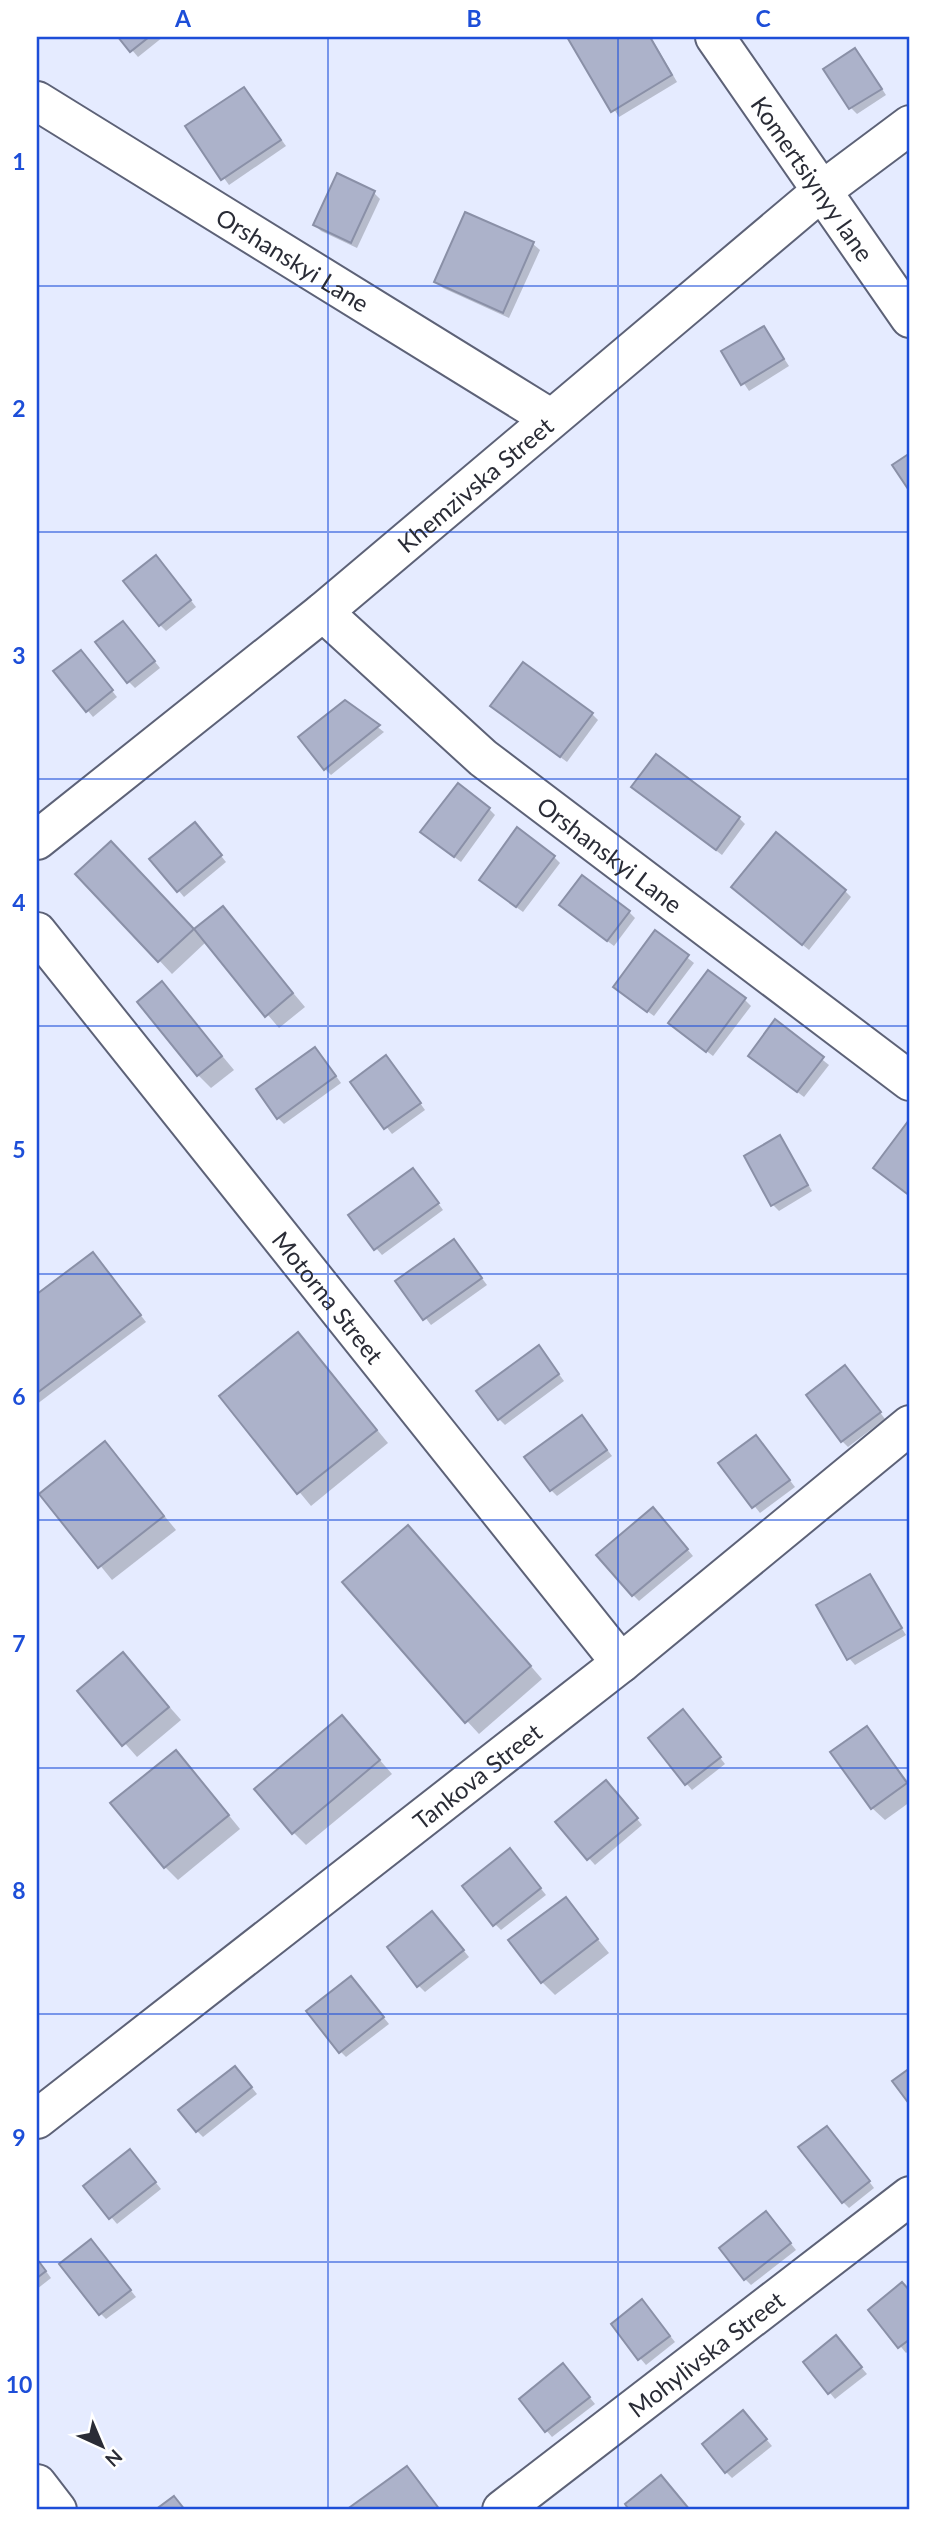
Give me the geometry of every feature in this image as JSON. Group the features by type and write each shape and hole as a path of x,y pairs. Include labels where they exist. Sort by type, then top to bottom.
{"street":[{"name":"Komertsiynyy lane","path":"715,37 910,318"},
{"name":"Orshanskyi Lane","path":"37,102 550,418"},
{"name":"Khemzivska Street","path":"37,840 323,612 823,190 910,125"},
{"name":"Orshanskyi Lane","path":"323,612 483,758 910,1081"},
{"name":"Motorna Street","path":"37,932 621,1662"},
{"name":"Tankova Street","path":"37,2119 621,1662 910,1425"},
{"name":"Mohylivska Street","path":"502,2510 910,2196"},
{"path":"37,2484 57,2510"}],"building":[{"path":"118,37 149,37 130,52"},
{"path":"567,37 650,37 672,75 611,112"},
{"path":"855,48 882,89 849,109 823,69"},
{"path":"244,87 281,140 221,180 185,126"},
{"path":"337,173 375,191 351,243 313,225"},
{"path":"465,212 534,242 503,313 434,282"},
{"path":"764,326 784,359 741,385 721,351"},
{"path":"910,453 910,492 892,465"},
{"path":"156,555 191,600 159,626 123,581"},
{"path":"123,621 155,661 127,683 95,642"},
{"path":"81,650 113,690 86,712 53,671"},
{"path":"523,662 593,713 560,757 490,706"},
{"path":"345,700 380,725 324,770 298,737"},
{"path":"656,754 740,817 716,850 631,787"},
{"path":"458,783 490,808 454,857 420,832"},
{"path":"195,822 222,855 177,892 149,859"},
{"path":"517,827 555,856 516,907 479,880"},
{"path":"776,832 846,890 802,945 731,887"},
{"path":"111,841 194,929 158,962 75,874"},
{"path":"582,875 630,911 607,941 559,905"},
{"path":"223,906 293,993 265,1017 194,929"},
{"path":"655,930 689,955 647,1012 613,987"},
{"path":"708,970 746,998 706,1052 668,1023"},
{"path":"162,981 222,1056 197,1076 137,1002"},
{"path":"775,1019 824,1057 797,1092 748,1056"},
{"path":"315,1047 336,1076 277,1119 256,1089"},
{"path":"386,1055 421,1103 384,1129 350,1082"},
{"path":"910,1121 910,1196 873,1168"},
{"path":"780,1135 808,1185 771,1206 744,1156"},
{"path":"413,1168 439,1203 374,1250 348,1215"},
{"path":"454,1239 482,1278 423,1320 395,1281"},
{"path":"93,1252 141,1315 37,1393 37,1294"},
{"path":"298,1332 377,1430 297,1494 219,1396"},
{"path":"539,1345 559,1374 498,1420 476,1391"},
{"path":"845,1365 881,1412 841,1442 806,1395"},
{"path":"582,1415 607,1450 550,1491 524,1457"},
{"path":"756,1435 790,1480 752,1508 718,1463"},
{"path":"105,1441 164,1516 98,1568 39,1494"},
{"path":"653,1507 688,1549 632,1596 596,1555"},
{"path":"408,1525 531,1666 465,1723 342,1582"},
{"path":"870,1574 902,1628 847,1660 816,1605"},
{"path":"123,1652 169,1707 122,1746 77,1691"},
{"path":"683,1709 721,1757 685,1785 648,1738"},
{"path":"342,1715 380,1760 292,1834 254,1789"},
{"path":"867,1726 907,1783 871,1809 830,1752"},
{"path":"176,1750 229,1815 164,1868 110,1803"},
{"path":"606,1780 638,1818 587,1860 555,1822"},
{"path":"510,1848 541,1888 493,1926 462,1886"},
{"path":"566,1897 598,1939 541,1983 508,1940"},
{"path":"432,1911 464,1950 417,1987 387,1947"},
{"path":"351,1976 384,2017 339,2053 306,2011"},
{"path":"235,2066 252,2087 196,2132 178,2110"},
{"path":"910,2068 910,2105 892,2081"},
{"path":"827,2126 870,2181 842,2203 798,2147"},
{"path":"130,2149 156,2182 109,2219 83,2186"},
{"path":"766,2211 791,2243 744,2280 719,2248"},
{"path":"91,2239 131,2290 99,2315 59,2264"},
{"path":"37,2259 46,2271 37,2278"},
{"path":"902,2282 910,2291 910,2339 898,2348 868,2310"},
{"path":"642,2299 670,2336 638,2360 611,2324"},
{"path":"836,2335 862,2367 828,2394 803,2362"},
{"path":"563,2363 590,2397 545,2432 519,2399"},
{"path":"743,2410 767,2439 725,2473 702,2444"},
{"path":"407,2466 440,2510 346,2510"},
{"path":"661,2475 690,2510 629,2510 625,2504"},
{"path":"174,2496 185,2510 155,2510"}]}
